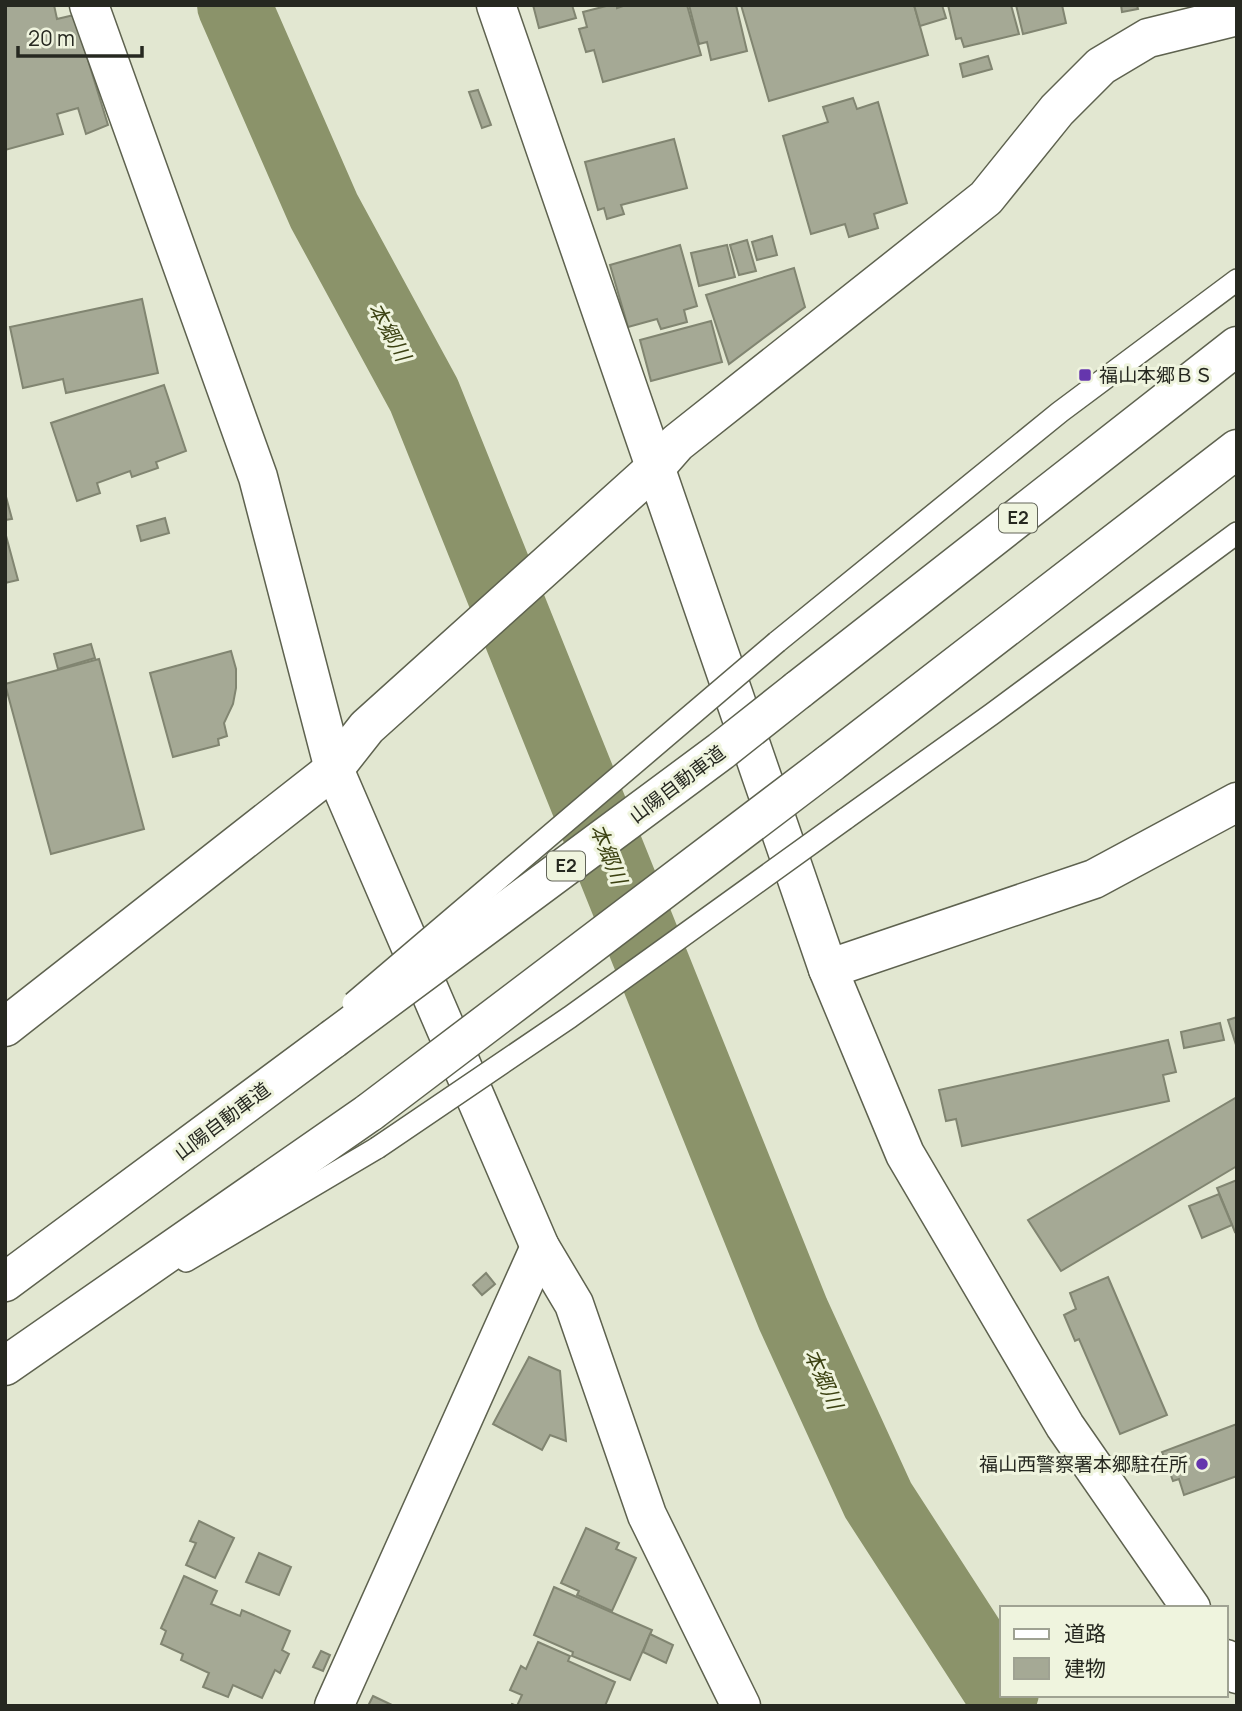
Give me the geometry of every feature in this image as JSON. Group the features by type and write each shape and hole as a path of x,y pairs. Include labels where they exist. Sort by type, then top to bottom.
{"main road":[{"path":"89,5 258,477 334,769 540,1247 574,1304 647,1515 741,1706"},
{"path":"496,5 828,969 905,1154 1065,1426 1190,1606"},
{"path":"5,1027 334,769 367,727 656,467 688,435 986,198 1056,110 1101,66 1148,38 1237,16"},
{"name":"山陽自動車道","path":"5,1282 167,1162 331,1031 721,751 1237,346"},
{"path":"5,1367 374,1130 829,764 1237,449"},
{"path":"828,969 1094,879 1237,802"},
{"path":"334,1706 540,1247"},
{"path":"511,1310 574,1304"}],"lane":[{"path":"331,1031 777,642 1060,412 1237,280"},
{"path":"374,1130 570,1017 992,714 1237,533"}],"building":[{"path":"5,5 54,5 57,19 74,15 108,125 86,134 78,108 57,114 63,134 5,150"},
{"path":"533,5 572,5 576,18 539,28"},
{"path":"617,5 617,8 626,5 687,5 701,55 603,82 594,50 586,52 579,29 587,27 583,12"},
{"path":"689,5 736,5 747,51 711,60 707,42 699,44"},
{"path":"741,5 914,5 928,55 769,101"},
{"path":"914,5 942,5 946,18 920,26"},
{"path":"948,5 1011,5 1019,34 964,47 961,38 956,39"},
{"path":"1016,5 1062,5 1066,23 1023,34"},
{"path":"1121,5 1137,5 1138,9 1122,12"},
{"path":"988,56 992,69 963,77 960,64"},
{"path":"478,90 491,125 482,128 469,92"},
{"path":"853,98 857,109 878,102 907,203 874,214 878,228 849,237 845,224 811,234 783,136 828,122 823,107"},
{"path":"674,139 687,188 621,205 624,214 607,219 604,208 598,210 585,162"},
{"path":"772,236 777,255 757,260 752,242"},
{"path":"747,240 756,271 739,275 730,245"},
{"path":"680,245 697,306 684,310 687,322 661,329 657,319 628,327 610,265"},
{"path":"727,245 735,277 699,286 691,253"},
{"path":"794,268 805,307 729,364 706,295"},
{"path":"142,299 158,373 66,393 63,379 23,388 10,327"},
{"path":"711,321 722,362 651,381 640,340"},
{"path":"164,385 186,451 156,462 158,468 132,477 130,471 97,483 100,493 77,501 51,423"},
{"path":"5,493 12,519 5,520"},
{"path":"165,518 169,533 141,541 137,526"},
{"path":"5,532 18,580 5,583"},
{"path":"91,644 95,658 58,669 54,654"},
{"path":"231,651 236,669 236,688 233,704 224,723 227,736 218,739 219,745 173,757 150,673"},
{"path":"99,659 144,829 51,854 5,684"},
{"path":"1237,1017 1237,1048 1228,1020"},
{"path":"1220,1023 1224,1040 1184,1048 1181,1032"},
{"path":"1168,1040 1176,1072 1163,1075 1169,1101 962,1146 956,1119 946,1121 939,1090"},
{"path":"1237,1097 1237,1166 1061,1271 1028,1220"},
{"path":"1237,1180 1237,1231 1235,1232 1217,1188"},
{"path":"1219,1194 1232,1225 1202,1238 1189,1206"},
{"path":"486,1273 495,1284 482,1295 473,1285"},
{"path":"1108,1277 1167,1415 1120,1434 1079,1339 1075,1341 1064,1315 1076,1309 1070,1293"},
{"path":"529,1357 560,1371 566,1441 550,1435 542,1450 493,1424"},
{"name":"福山西警察署本郷駐在所","path":"1237,1424 1237,1476 1184,1495 1179,1479 1173,1481 1162,1452"},
{"path":"199,1521 234,1538 215,1578 186,1565 196,1543 190,1541"},
{"path":"586,1528 619,1543 616,1549 636,1558 612,1611 577,1595 579,1591 561,1583"},
{"path":"259,1553 291,1567 279,1595 246,1582"},
{"path":"184,1576 217,1591 211,1604 240,1616 242,1610 290,1631 282,1650 289,1654 280,1673 275,1670 262,1698 233,1685 228,1697 203,1687 209,1673 181,1660 183,1654 161,1644 166,1631 161,1628"},
{"path":"554,1587 652,1630 630,1680 572,1656 573,1652 534,1635"},
{"path":"650,1634 673,1645 666,1663 643,1652"},
{"path":"538,1642 570,1656 568,1661 615,1682 605,1706 517,1706 522,1695 510,1690 521,1666 526,1669"},
{"path":"321,1651 330,1655 323,1671 313,1667"},
{"path":"373,1696 394,1706 368,1706"}],"waterway":[{"name":"本郷川","path":"234,5 324,211 424,395 793,1314 878,1500 1000,1689"}],"place":[{"name":"福山本郷ＢＳ","path":"1085,375"},
{"name":"福山西警察署本郷駐在所","path":"1202,1464"}]}
